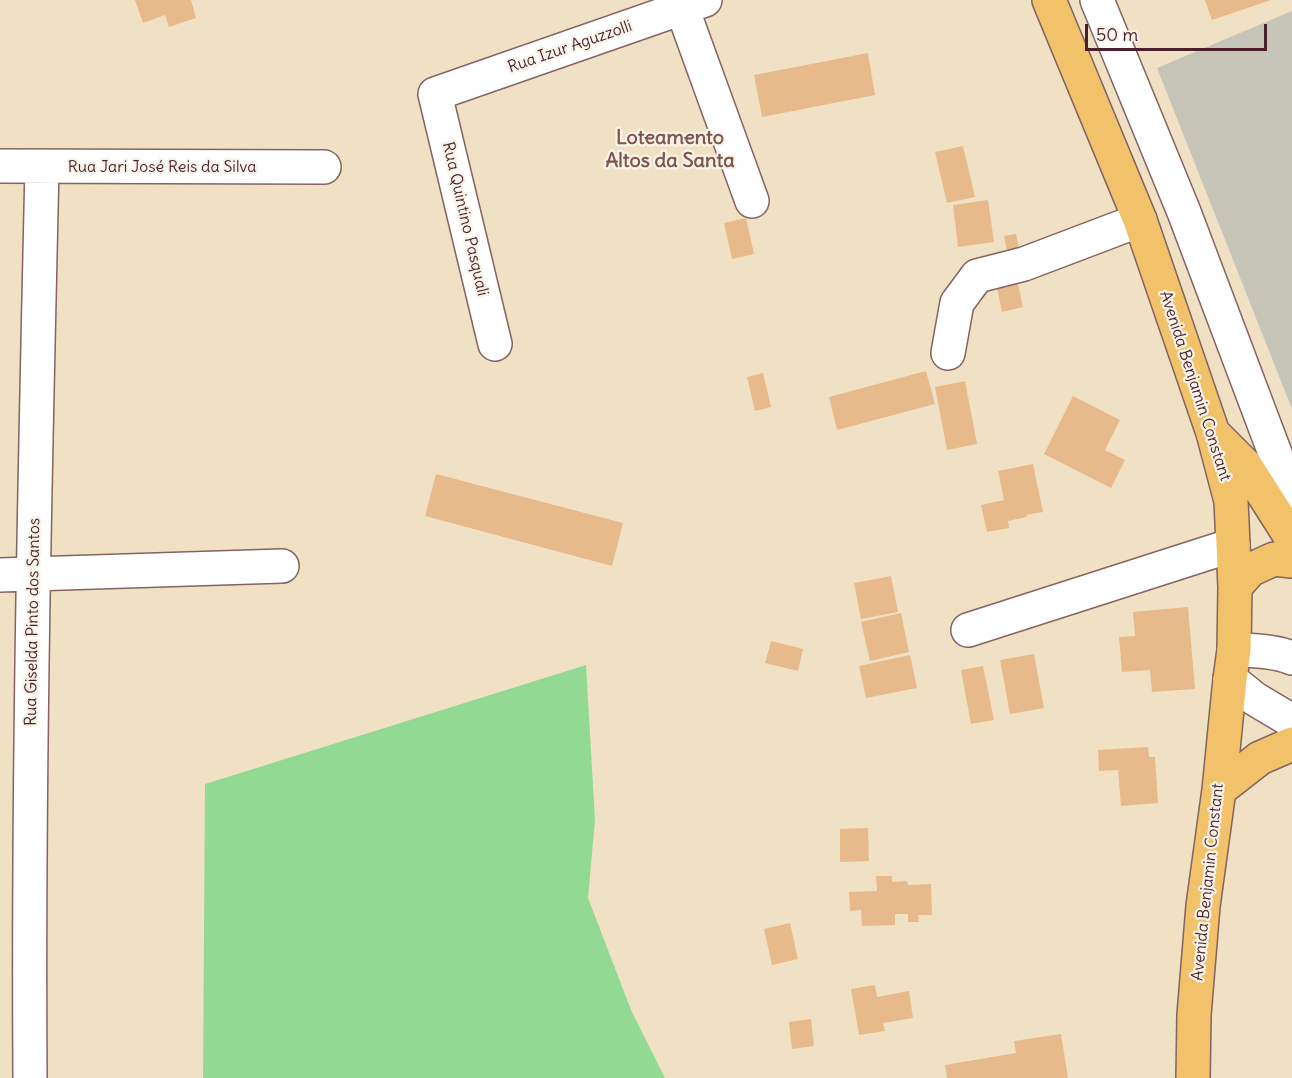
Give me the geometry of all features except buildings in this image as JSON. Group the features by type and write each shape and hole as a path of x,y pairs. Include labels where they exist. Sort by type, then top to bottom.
{"main road":[{"name":"Avenida Benjamin Constant","path":"1050,0 1140,220 1213,433 1231,501 1235,587 1232,665 1219,790 1203,906 1194,1015 1193,1078"},
{"path":"1213,433 1245,465 1292,539"},
{"path":"1235,587 1250,570 1274,559 1292,561"},
{"path":"1219,790 1260,758 1292,744"}],"street":[{"path":"1097,0 1184,212 1287,485 1292,505"},
{"path":"693,4 752,201"},
{"name":"Rua Izur Aguzzolli","path":"435,94 693,4"},
{"name":"Rua Quintino Pasquali","path":"435,94 495,344"},
{"name":"Rua Jari José Reis da Silva","path":"0,166 324,167"},
{"name":"Rua Giselda Pinto dos Santos","path":"30,1078 29,921 33,575 42,167"},
{"path":"948,354 957,303 977,276 1024,264 1140,220"},
{"path":"968,630 1233,545"},
{"path":"0,575 282,566"},
{"path":"1292,658 1255,650 1232,665 1255,699 1292,721"}],"shaded area":[{"path":"1292,11 1292,409 1157,68"}],"green space":[{"path":"586,665 595,820 588,898 631,1010 665,1078 203,1078 205,784"}],"district":[{"name":"Loteamento Altos da Santa","path":"670,150"}]}
